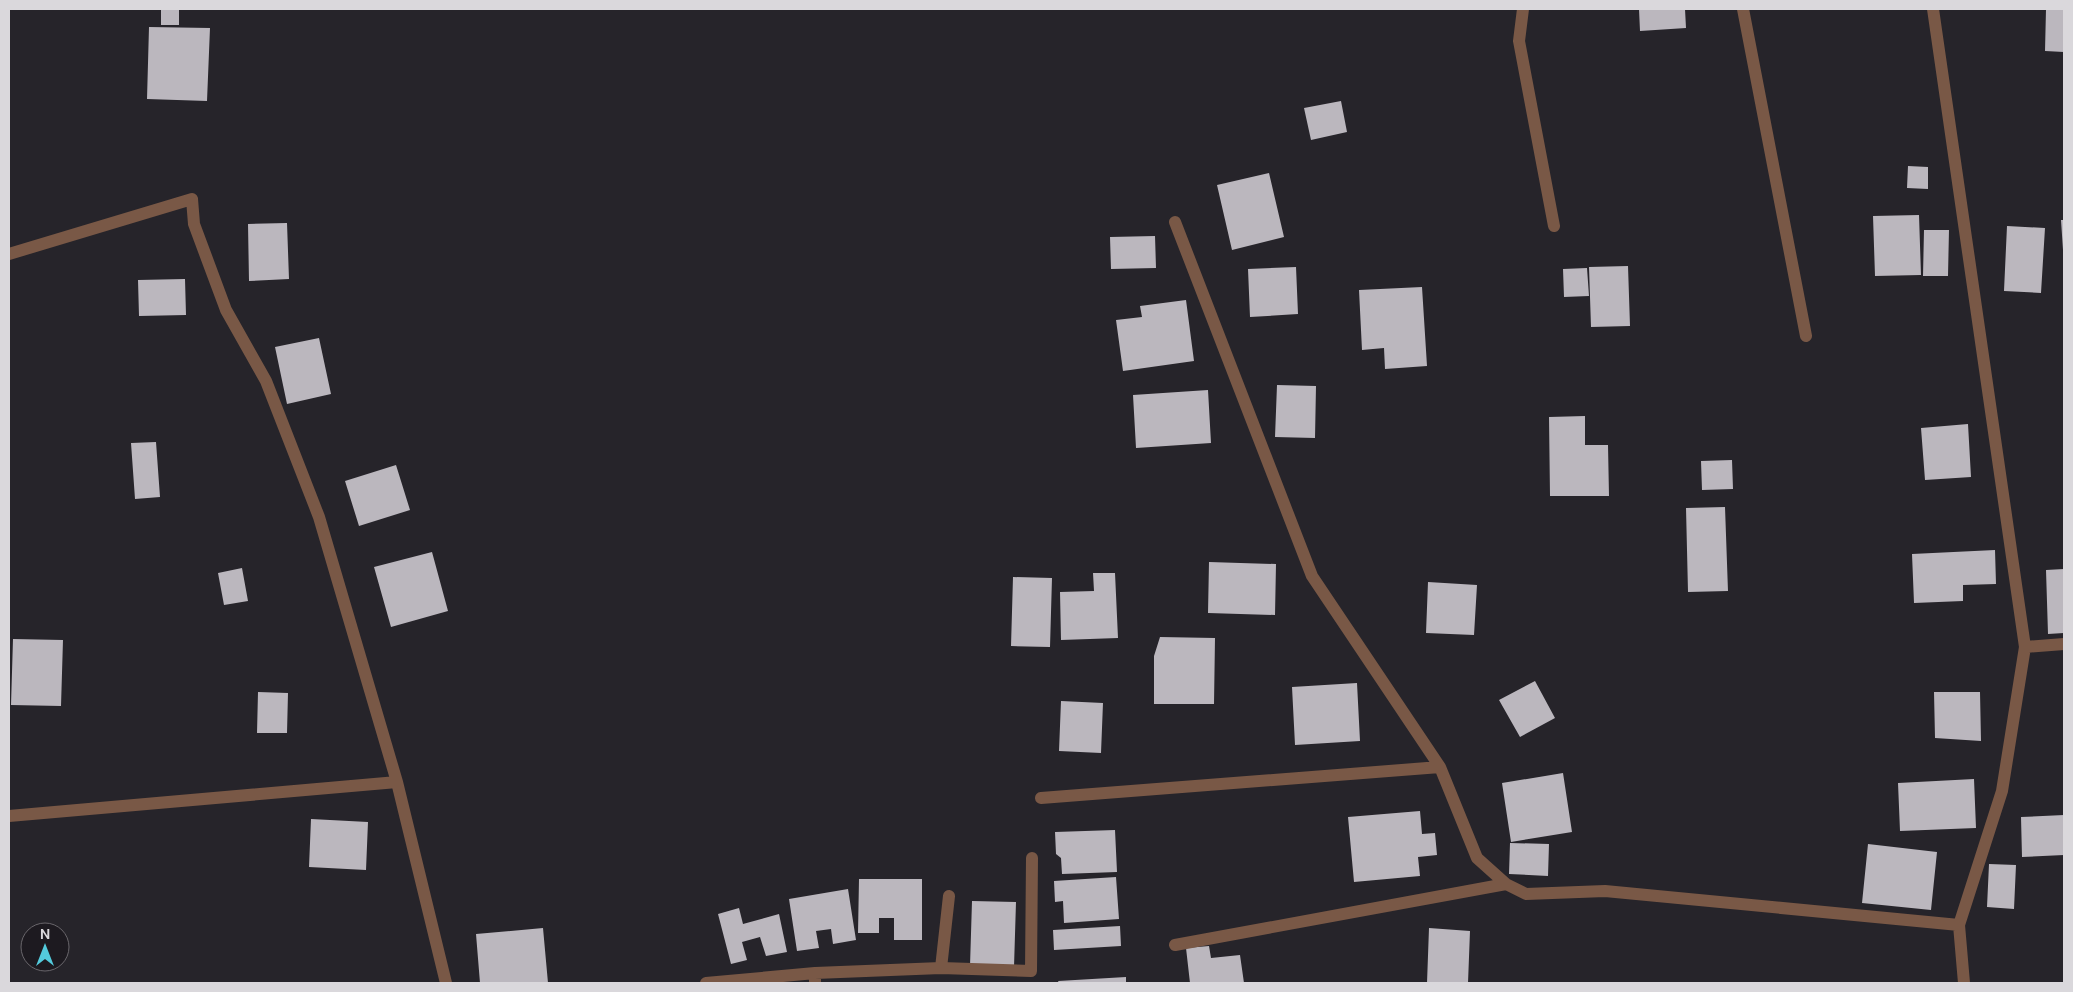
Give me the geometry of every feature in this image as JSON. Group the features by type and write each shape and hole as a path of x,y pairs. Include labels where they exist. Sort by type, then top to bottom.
{"street":[{"path":"1523,9 1519,41 1554,226"},
{"path":"1743,9 1806,336"},
{"path":"1934,9 2025,647 2002,791 1959,925 1964,983"},
{"path":"9,254 192,199 194,224 226,310 266,381 319,517 397,782 446,983"},
{"path":"1175,222 1312,576 1440,768 1477,858 1506,884 1526,894 1605,891 1959,925"},
{"path":"2025,647 2064,644"},
{"path":"1040,798 1440,768"},
{"path":"9,816 397,782"},
{"path":"706,983 815,978 941,968 1031,977 1032,858"},
{"path":"1175,945 1506,884"},
{"path":"941,968 949,896"}],"building":[{"path":"161,9 179,9 179,25 161,25"},
{"path":"1639,9 1685,9 1686,28 1640,31"},
{"path":"2046,9 2064,9 2064,52 2045,51"},
{"path":"149,27 210,28 207,101 147,99"},
{"path":"1341,101 1347,132 1311,140 1304,108"},
{"path":"1908,166 1928,167 1928,189 1907,188"},
{"path":"1269,173 1284,237 1232,250 1217,185"},
{"path":"1919,215 1921,275 1875,276 1873,216"},
{"path":"2061,220 2064,220 2064,250 2063,250"},
{"path":"287,223 289,279 249,281 248,224"},
{"path":"2007,226 2045,228 2041,293 2004,291"},
{"path":"1924,230 1949,230 1948,276 1923,276"},
{"path":"1155,236 1156,268 1111,269 1110,237"},
{"path":"1628,266 1630,326 1591,327 1589,267"},
{"path":"1296,267 1298,314 1250,317 1248,269"},
{"path":"1587,268 1589,296 1564,297 1563,269"},
{"path":"185,279 186,315 139,316 138,280"},
{"path":"1422,287 1427,366 1385,369 1384,348 1362,350 1359,290"},
{"path":"1186,300 1194,361 1123,371 1116,320 1142,317 1140,306"},
{"path":"319,338 331,394 287,404 275,347"},
{"path":"1277,385 1316,386 1315,438 1275,437"},
{"path":"1208,390 1211,443 1136,448 1133,395"},
{"path":"1585,416 1585,445 1608,445 1609,496 1550,496 1549,417"},
{"path":"1968,424 1971,477 1925,480 1921,428"},
{"path":"156,442 160,497 135,499 131,443"},
{"path":"1732,460 1733,489 1702,490 1701,461"},
{"path":"396,465 410,510 359,526 345,481"},
{"path":"1725,507 1728,591 1688,592 1686,508"},
{"path":"1995,550 1996,584 1963,585 1963,601 1914,603 1912,554"},
{"path":"432,552 448,611 391,627 374,567"},
{"path":"1209,562 1276,564 1275,615 1208,613"},
{"path":"242,568 248,601 224,605 218,573"},
{"path":"2064,569 2064,633 2048,634 2046,570"},
{"path":"1093,573 1115,573 1118,638 1061,640 1060,592 1094,591"},
{"path":"1013,577 1052,578 1050,647 1011,646"},
{"path":"1428,582 1477,585 1474,635 1426,633"},
{"path":"1160,637 1215,638 1214,704 1154,704 1154,656"},
{"path":"13,639 63,640 61,706 11,705"},
{"path":"1535,681 1555,718 1520,737 1499,700"},
{"path":"1357,683 1360,741 1295,745 1292,687"},
{"path":"258,692 288,693 287,733 257,733"},
{"path":"1934,692 1980,692 1981,741 1935,738"},
{"path":"1061,701 1103,703 1101,753 1059,751"},
{"path":"1563,773 1572,832 1511,842 1502,783"},
{"path":"1974,779 1976,828 1900,831 1898,783"},
{"path":"1420,811 1422,834 1435,833 1437,855 1418,857 1420,876 1354,882 1348,817"},
{"path":"2064,815 2064,855 2022,857 2021,817"},
{"path":"311,819 368,822 366,870 309,867"},
{"path":"1115,830 1117,872 1062,874 1061,858 1056,854 1055,832"},
{"path":"1510,843 1549,844 1548,876 1509,874"},
{"path":"1868,844 1937,852 1931,910 1862,903"},
{"path":"1989,864 2016,865 2014,909 1987,907"},
{"path":"1116,877 1119,919 1064,923 1063,901 1055,902 1054,881"},
{"path":"859,879 922,879 922,940 894,940 894,918 879,918 879,933 858,933"},
{"path":"848,889 856,940 833,944 831,929 816,931 819,948 797,951 789,899"},
{"path":"972,901 1016,902 1014,967 970,966"},
{"path":"739,908 743,924 779,914 787,952 766,956 760,937 742,942 747,960 731,964 718,914"},
{"path":"1120,926 1121,946 1054,950 1053,930"},
{"path":"543,928 548,983 480,983 476,934"},
{"path":"1429,928 1470,931 1468,983 1427,983"},
{"path":"1209,946 1211,958 1240,955 1244,983 1190,983 1186,948"},
{"path":"1126,977 1126,983 1059,983 1058,981"}]}
